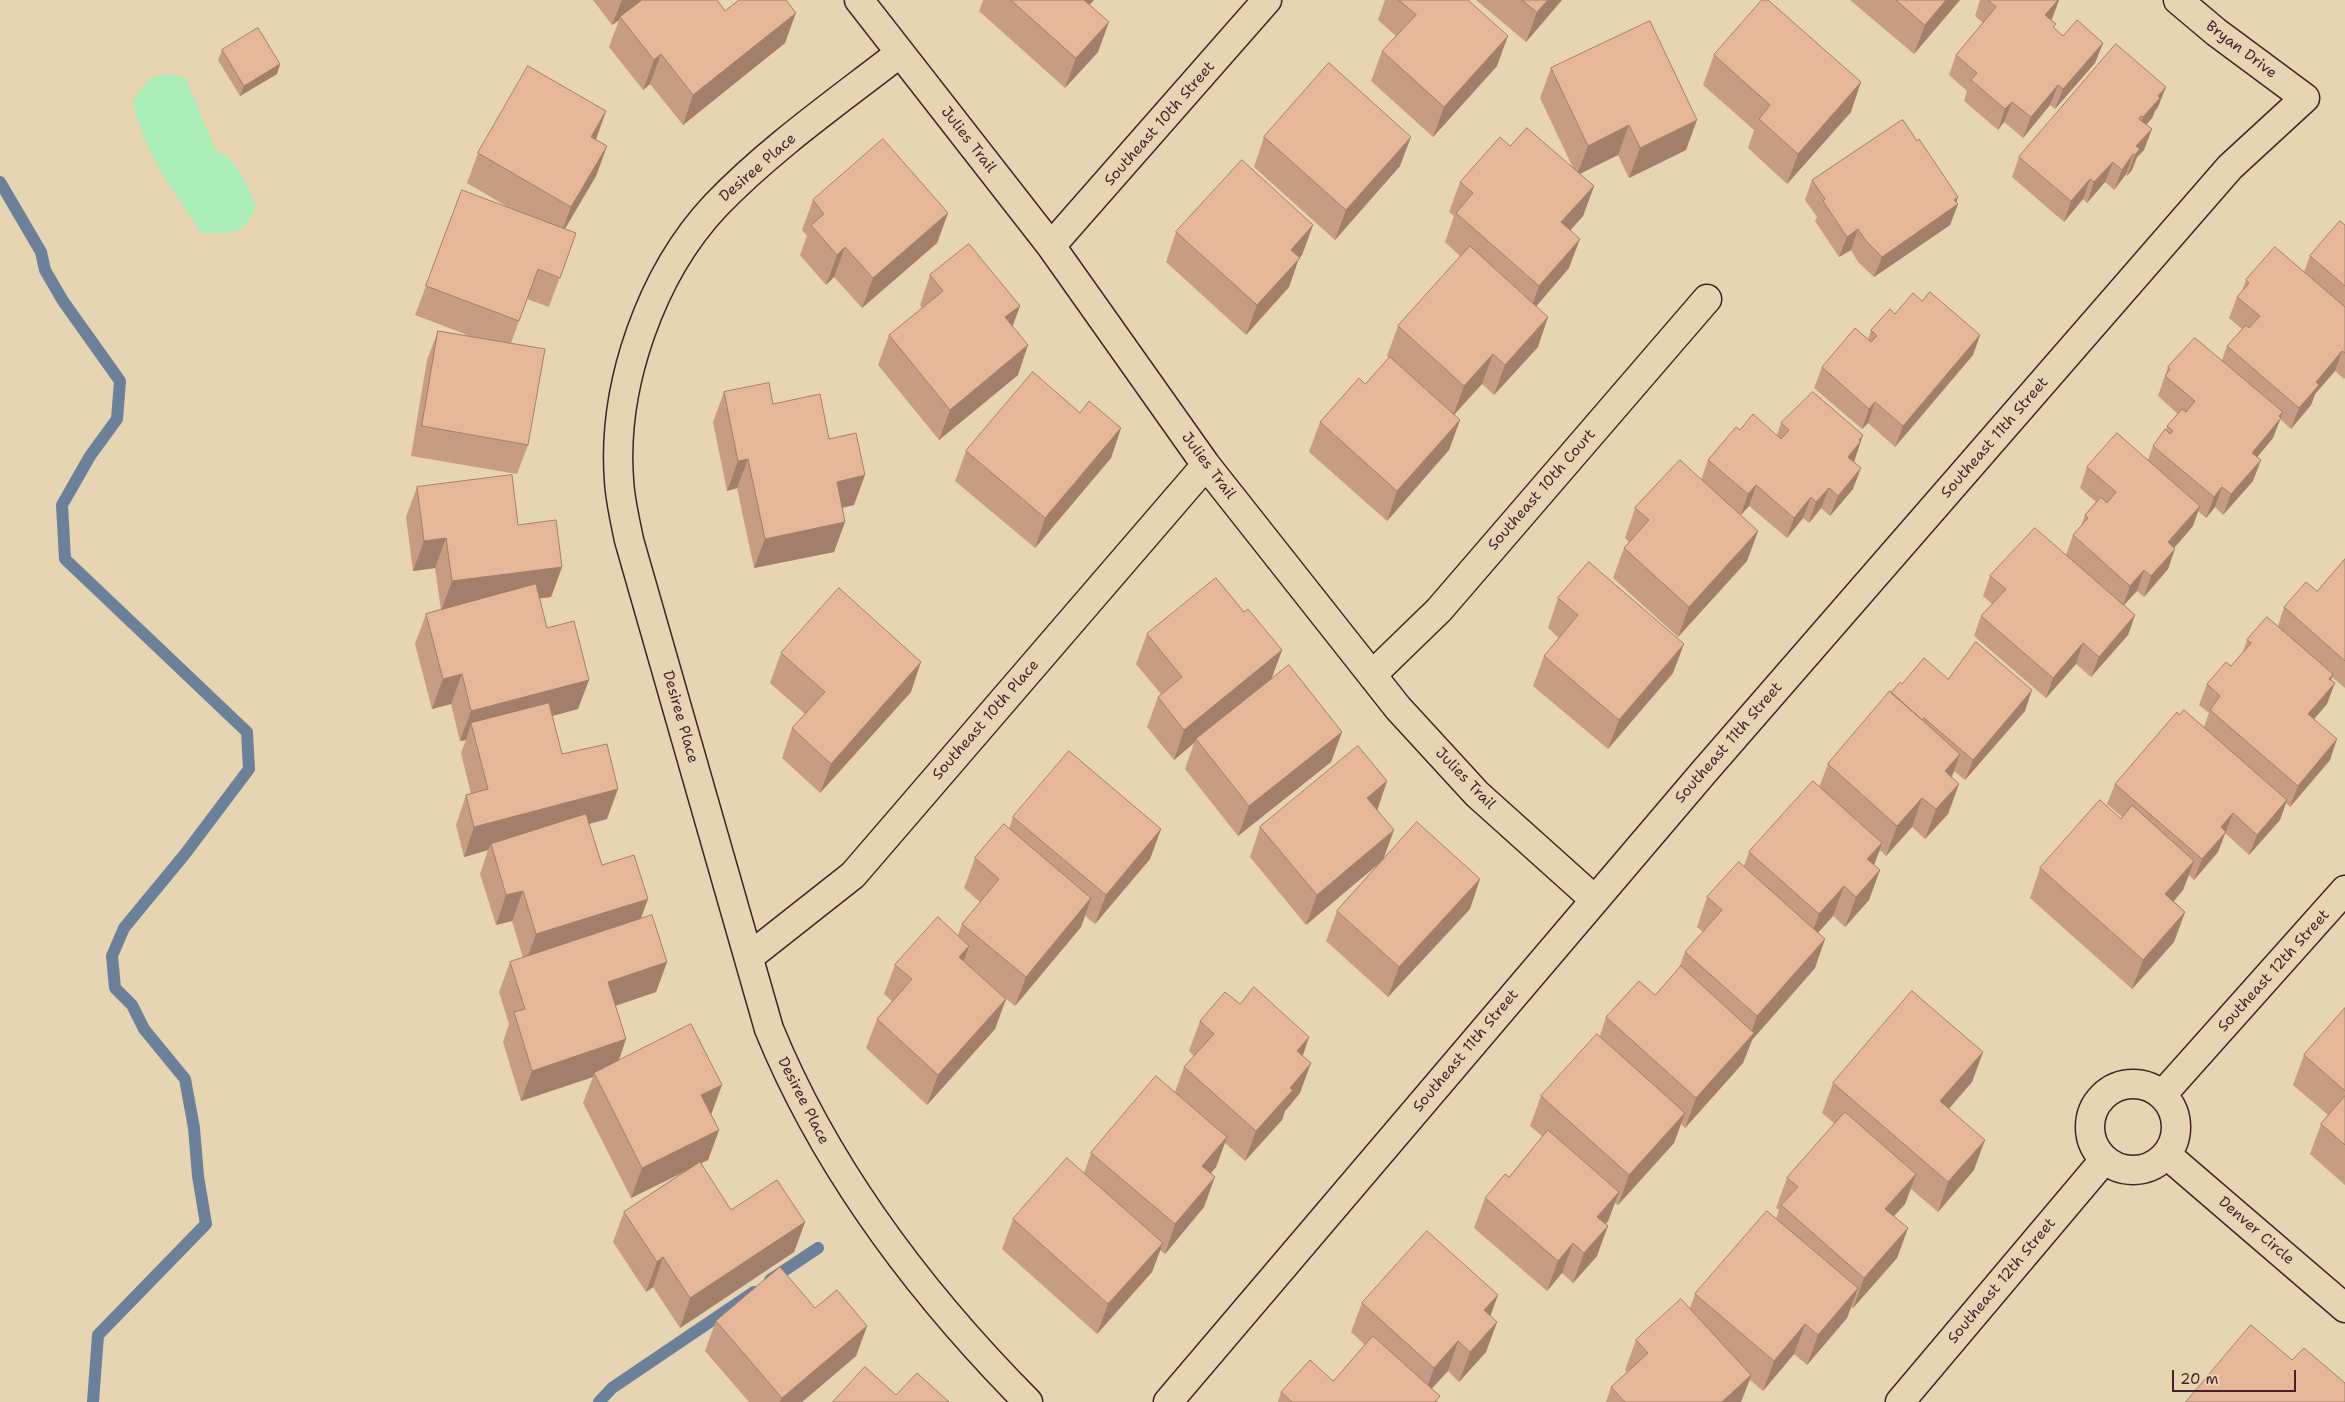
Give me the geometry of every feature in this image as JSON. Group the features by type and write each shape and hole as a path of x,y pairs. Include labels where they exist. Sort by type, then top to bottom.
{"street":[{"name":"Julies Trail","path":"859,0 1051,246 1206,465 1398,708 1477,794 1595,900"},
{"name":"Southeast 10th Street","path":"1051,246 1267,0"},
{"name":"Bryan Drive","path":"2178,0 2216,32 2306,98"},
{"name":"Desiree Place","path":"900,53 749,172 715,206 689,238 666,274 641,330 626,381 620,432 618,480 629,540 750,957 769,1030 788,1076 810,1120 848,1182 897,1253 940,1305 1028,1402"},
{"name":"Southeast 11th Street","path":"1168,1402 1595,900 2230,167 2306,98"},
{"name":"Southeast 10th Court","path":"1372,675 1439,610 1707,299"},
{"name":"Southeast 10th Place","path":"750,957 853,875 1206,465"},
{"name":"Southeast 12th Street","path":"2162,1095 2345,890"},
{"path":"2137,1084 2146,1086 2162,1095 2173,1110 2176,1120 2173,1142 2166,1154 2143,1169 2128,1170 2104,1160 2091,1139 2090,1124 2094,1108 2104,1094 2118,1086 2137,1084"},
{"name":"Denver Circle","path":"2166,1154 2345,1308"},
{"name":"Southeast 12th Street","path":"1900,1402 2104,1160"}],"green space":[{"path":"167,74 185,77 216,151 230,159 245,182 256,206 247,223 235,231 202,234 162,174 144,138 132,101 150,78"}],"building":[{"path":"642,0 717,0 725,11 739,0 786,0 796,13 693,95 661,54 654,60 620,17"},
{"path":"1011,0 1084,0 1109,22 1076,58"},
{"path":"1399,0 1468,0 1508,36 1444,107 1382,51 1416,15"},
{"path":"1522,0 1548,0 1537,12"},
{"path":"1762,0 1768,0 1861,82 1798,154 1759,119 1770,105 1714,55"},
{"path":"1896,0 1946,0 1925,25"},
{"path":"1988,0 2058,0 2045,15 2056,24 2053,27 2063,36 2077,20 2103,43 2063,89 2058,85 2031,117 2012,102 2005,109 1971,80 1977,73 1956,55 1996,7"},
{"path":"1650,21 1697,120 1640,148 1629,125 1588,146 1551,68"},
{"path":"258,28 280,64 244,86 222,50"},
{"path":"2116,44 2166,87 2158,96 2160,98 2139,119 2152,129 2136,146 2140,149 2135,155 2133,154 2122,170 2113,162 2094,182 2090,179 2071,201 2019,157"},
{"path":"1329,63 1411,137 1346,210 1264,137"},
{"path":"528,66 606,111 591,137 607,146 571,207 478,153"},
{"path":"1903,120 1917,141 1919,139 1958,197 1954,200 1958,204 1882,257 1866,241 1858,229 1847,237 1823,201 1825,199 1812,180"},
{"path":"1527,128 1594,186 1561,222 1580,239 1539,286 1456,213 1473,193 1460,182 1500,137 1510,146"},
{"path":"883,139 948,213 873,278 845,247 837,255 811,225 824,214 813,200"},
{"path":"1242,160 1313,225 1291,250 1300,258 1257,305 1176,232"},
{"path":"462,190 576,233 560,278 538,269 519,321 426,286"},
{"path":"2340,221 2345,225 2345,286 2310,256"},
{"path":"969,244 1020,306 1005,317 1028,345 950,410 889,335 943,291 930,275"},
{"path":"1470,246 1548,317 1505,365 1493,354 1464,386 1398,326"},
{"path":"2275,247 2345,307 2345,353 2342,351 2316,382 2319,385 2299,408 2227,346 2246,325 2249,328 2260,316 2237,297 2249,283 2246,280"},
{"path":"1930,292 1980,335 1903,426 1875,402 1869,409 1822,367 1855,328 1871,342 1877,336 1871,330 1890,309 1895,314 1913,293 1922,301"},
{"path":"438,331 545,349 528,445 422,426"},
{"path":"2195,338 2283,412 2279,416 2281,418 2252,453 2261,460 2231,494 2222,487 2214,497 2153,446 2165,429 2170,434 2173,431 2167,426 2182,409 2186,412 2195,401 2165,376 2170,369 2168,367"},
{"path":"1390,357 1460,420 1397,491 1320,422 1359,378 1365,384"},
{"path":"1033,372 1080,413 1089,401 1121,428 1045,518 966,451"},
{"path":"769,383 773,404 820,394 829,439 856,433 865,475 837,482 845,522 765,539 748,459 738,461 724,392"},
{"path":"1813,392 1863,435 1859,440 1861,441 1848,457 1861,468 1838,496 1829,488 1816,502 1811,497 1794,518 1756,485 1748,494 1708,460 1736,427 1740,430 1753,414 1781,439 1789,430 1781,423"},
{"path":"2117,433 2200,506 2168,542 2175,549 2151,576 2144,570 2130,586 2073,535 2088,518 2085,515 2101,497 2107,503 2116,492 2087,467"},
{"path":"1680,460 1758,531 1689,607 1624,548 1649,520 1635,508"},
{"path":"512,475 518,525 556,520 562,567 452,581 446,538 424,541 417,487"},
{"path":"2035,528 2135,615 2099,657 2083,643 2053,678 1981,616 2006,589 1990,576"},
{"path":"2345,559 2345,661 2284,607 2306,582 2317,591"},
{"path":"1589,562 1684,644 1619,720 1544,656 1578,615 1558,598"},
{"path":"1216,578 1244,612 1248,609 1282,650 1184,730 1158,697 1182,677 1147,634"},
{"path":"536,584 547,628 574,621 589,680 471,711 462,674 443,679 426,614"},
{"path":"839,588 921,662 831,764 792,728 825,692 781,653"},
{"path":"2267,617 2333,674 2329,679 2335,683 2308,714 2337,739 2298,786 2210,710 2220,696 2207,684 2226,662 2231,666 2251,643 2247,640"},
{"path":"1976,642 2032,690 1973,760 1924,718 1922,720 1891,693 1900,682 1902,684 1924,658 1948,679"},
{"path":"1289,665 1342,732 1249,806 1196,739"},
{"path":"1890,691 1960,754 1945,771 1959,784 1936,809 1922,798 1897,826 1828,764"},
{"path":"549,703 562,754 607,744 618,789 474,827 466,795 488,789 471,723"},
{"path":"2184,710 2287,800 2257,835 2233,813 2221,827 2226,832 2202,859 2115,784 2177,712 2179,715"},
{"path":"1358,746 1387,781 1367,798 1394,830 1317,895 1260,827"},
{"path":"1069,751 1161,829 1106,895 1013,817"},
{"path":"1813,781 1882,843 1867,859 1880,870 1856,897 1844,886 1819,914 1749,852"},
{"path":"2100,800 2121,819 2132,805 2194,861 2165,894 2185,912 2143,960 2040,868"},
{"path":"586,814 602,865 634,855 648,899 536,934 523,891 506,895 491,844"},
{"path":"1417,822 1480,879 1399,967 1337,911"},
{"path":"1004,824 1091,898 1026,977 962,924 999,879 975,858"},
{"path":"1739,862 1825,939 1757,1016 1685,952 1722,910 1707,897"},
{"path":"652,915 667,962 608,982 626,1039 532,1071 514,1012 525,1009 510,962"},
{"path":"938,917 969,946 959,957 1006,999 938,1075 877,1019 912,979 895,965"},
{"path":"1681,966 1754,1033 1696,1098 1606,1017 1639,981 1655,995"},
{"path":"1254,987 1309,1037 1297,1051 1311,1063 1290,1088 1293,1090 1256,1131 1184,1067 1214,1034 1200,1021 1225,992 1240,1004"},
{"path":"1912,991 1983,1052 1940,1101 1985,1140 1948,1182 1833,1083"},
{"path":"2345,1008 2345,1091 2304,1055"},
{"path":"691,1024 722,1085 701,1095 719,1130 642,1168 594,1073"},
{"path":"1597,1034 1685,1113 1629,1175 1541,1096"},
{"path":"1156,1076 1227,1137 1202,1166 1215,1177 1175,1224 1091,1153"},
{"path":"2345,1096 2345,1145 2321,1124"},
{"path":"1845,1112 1916,1174 1885,1209 1908,1228 1864,1278 1781,1205 1798,1187 1787,1178"},
{"path":"1548,1130 1619,1192 1597,1217 1608,1226 1584,1253 1573,1243 1558,1261 1485,1198 1505,1174 1509,1177"},
{"path":"1067,1158 1163,1243 1108,1304 1013,1219"},
{"path":"700,1162 731,1210 777,1180 805,1222 690,1298 663,1257 657,1262 624,1212"},
{"path":"1767,1211 1858,1288 1818,1335 1805,1324 1774,1361 1695,1294"},
{"path":"1427,1231 1498,1295 1484,1310 1497,1322 1470,1352 1458,1341 1434,1368 1362,1303"},
{"path":"780,1267 815,1308 837,1290 867,1326 782,1398 716,1321"},
{"path":"1681,1299 1751,1375 1722,1402 1625,1402 1611,1387 1648,1353 1636,1340"},
{"path":"2251,1325 2292,1360 2304,1348 2345,1383 2345,1402 2186,1402"},
{"path":"1373,1336 1440,1396 1435,1402 1292,1402 1281,1392 1310,1360 1333,1381"},
{"path":"865,1367 896,1395 917,1373 949,1402 833,1402"}],"waterway":[{"path":"0,182 41,252 45,270 63,301 120,381 117,419 90,456 62,505 65,559 247,732 249,769 185,854 124,928 112,956 115,988 132,1005 144,1029 185,1079 194,1128 198,1176 206,1224 98,1335 93,1402"},
{"path":"770,1280 818,1248"},
{"path":"599,1402 612,1388 754,1292"}]}
